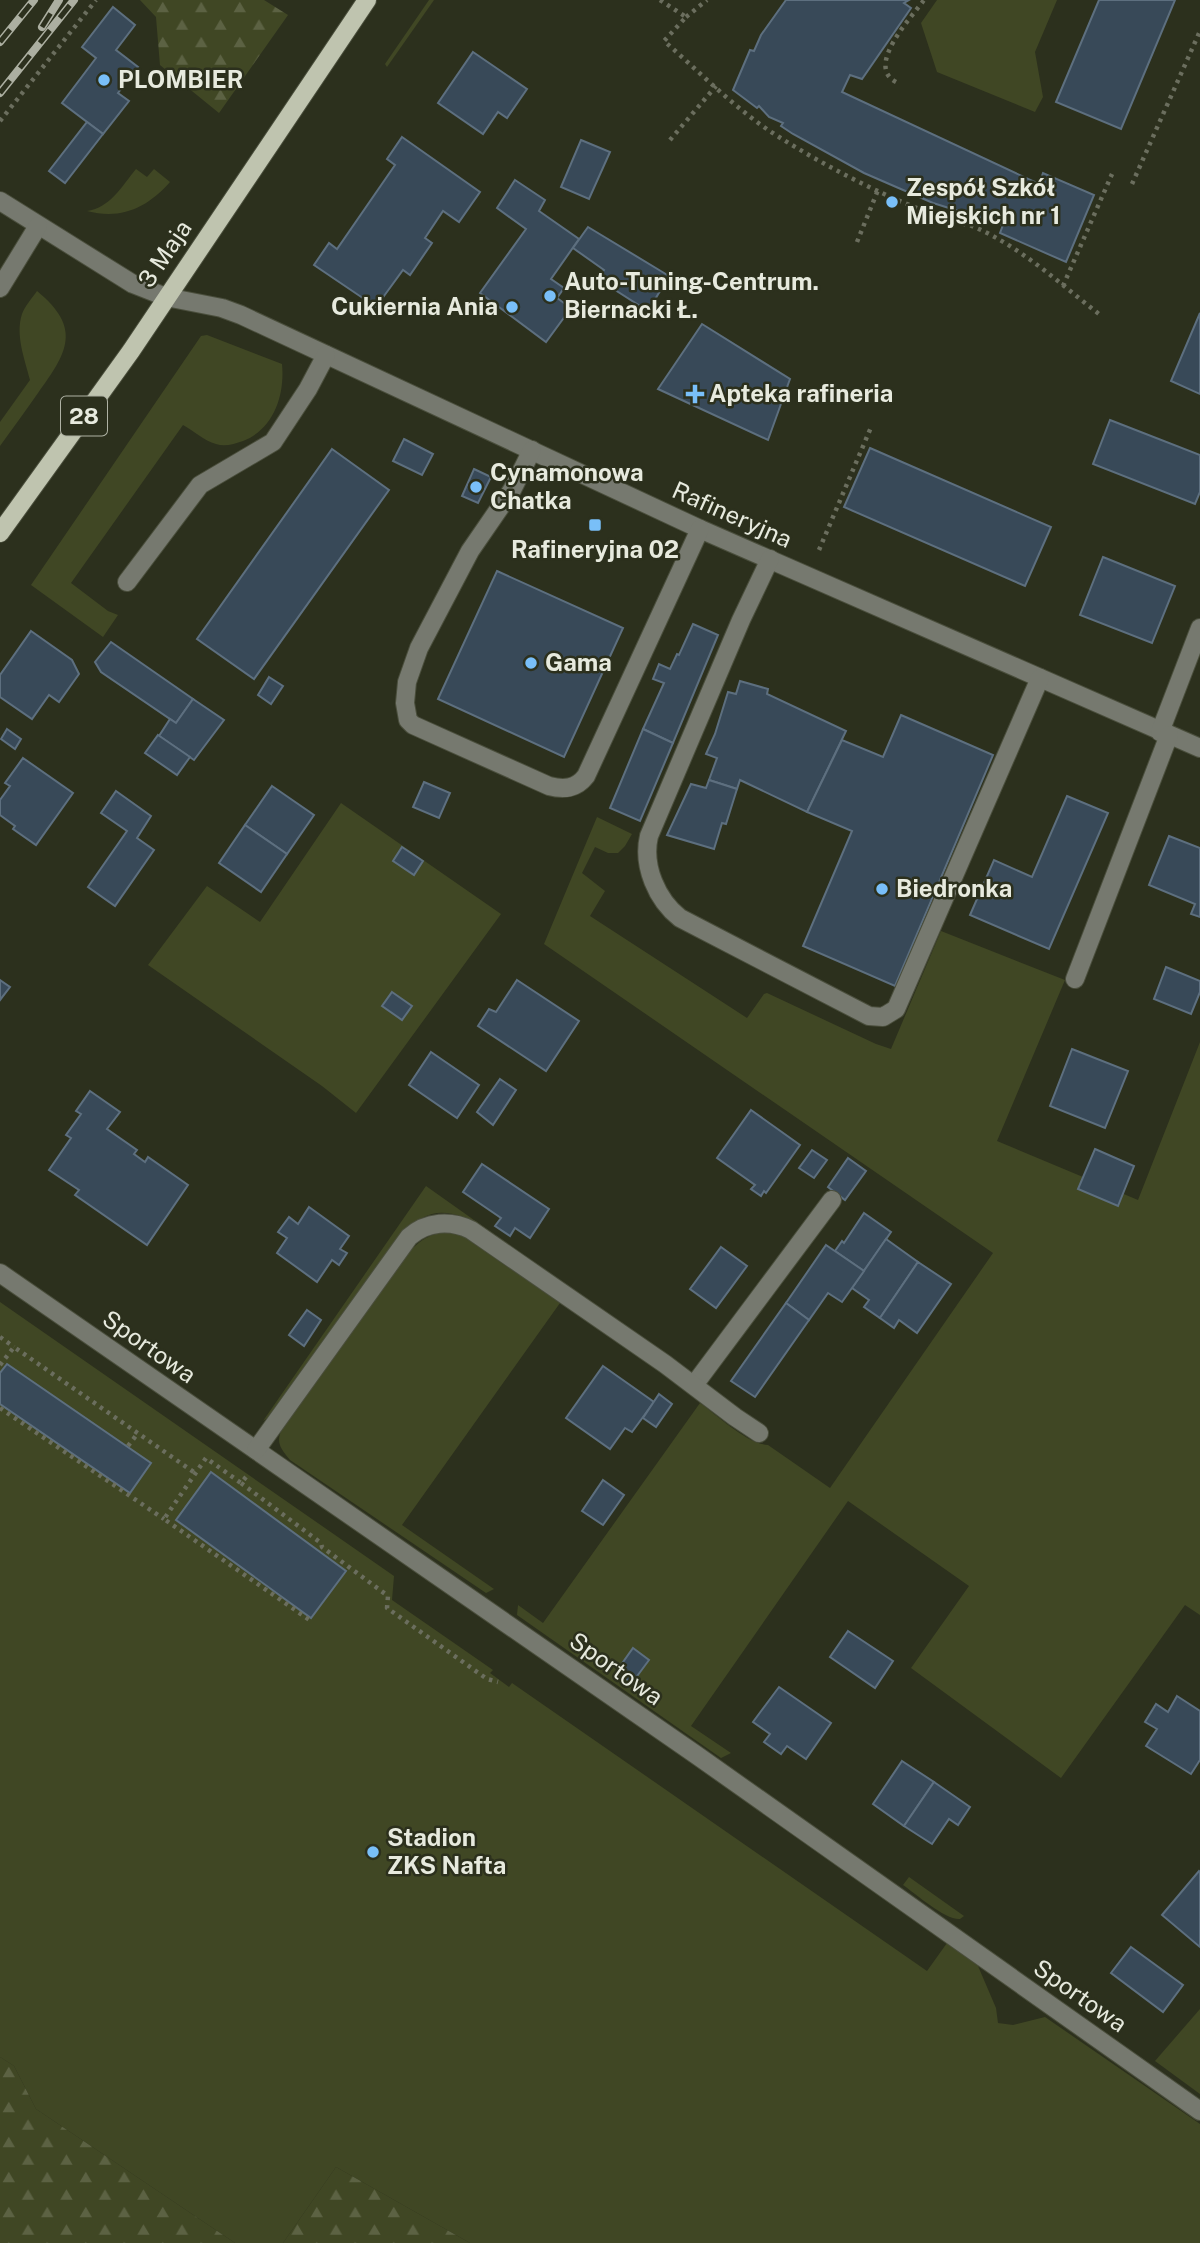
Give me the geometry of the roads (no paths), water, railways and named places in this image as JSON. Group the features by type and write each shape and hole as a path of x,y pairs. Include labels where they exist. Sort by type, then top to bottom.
{"main road":[{"name":"3 Maja","path":"0,533 131,351 367,0"}],"street":[{"name":"Rafineryjna","path":"0,201 133,284 166,297 222,308 700,529 1200,748"},
{"path":"0,288 38,226"},
{"path":"127,582 200,485 273,442 308,389 326,355"},
{"path":"531,450 512,491 470,551 419,648 408,676 405,703 408,720 414,725 549,786 565,789 578,784 592,764 700,529"},
{"path":"770,559 741,620 649,836 646,850 650,871 661,898 680,918 869,1016 883,1017 896,1009 1040,678"},
{"path":"1075,979 1165,734 1200,628"},
{"path":"694,1385 832,1200"},
{"path":"256,1450 409,1237 427,1225 435,1224 457,1224 471,1230 759,1433"},
{"name":"Sportowa","path":"0,1273 717,1769 1200,2111"}],"railway":[{"path":"0,42 34,0"},
{"path":"42,27 59,0"},
{"path":"0,93 74,0"}],"place":[{"name":"PLOMBIER","path":"104,80"},
{"name":"Zespół Szkół Miejskich nr 1","path":"892,202"},
{"name":"Auto-Tuning-Centrum. Biernacki Ł.","path":"550,296"},
{"name":"Cukiernia Ania","path":"512,307"},
{"name":"Apteka rafineria","path":"695,394"},
{"name":"Cynamonowa Chatka","path":"476,487"},
{"name":"Rafineryjna 02","path":"595,525"},
{"name":"Gama","path":"531,663"},
{"name":"Biedronka","path":"882,889"},
{"name":"Stadion ZKS Nafta","path":"373,1852"}]}
